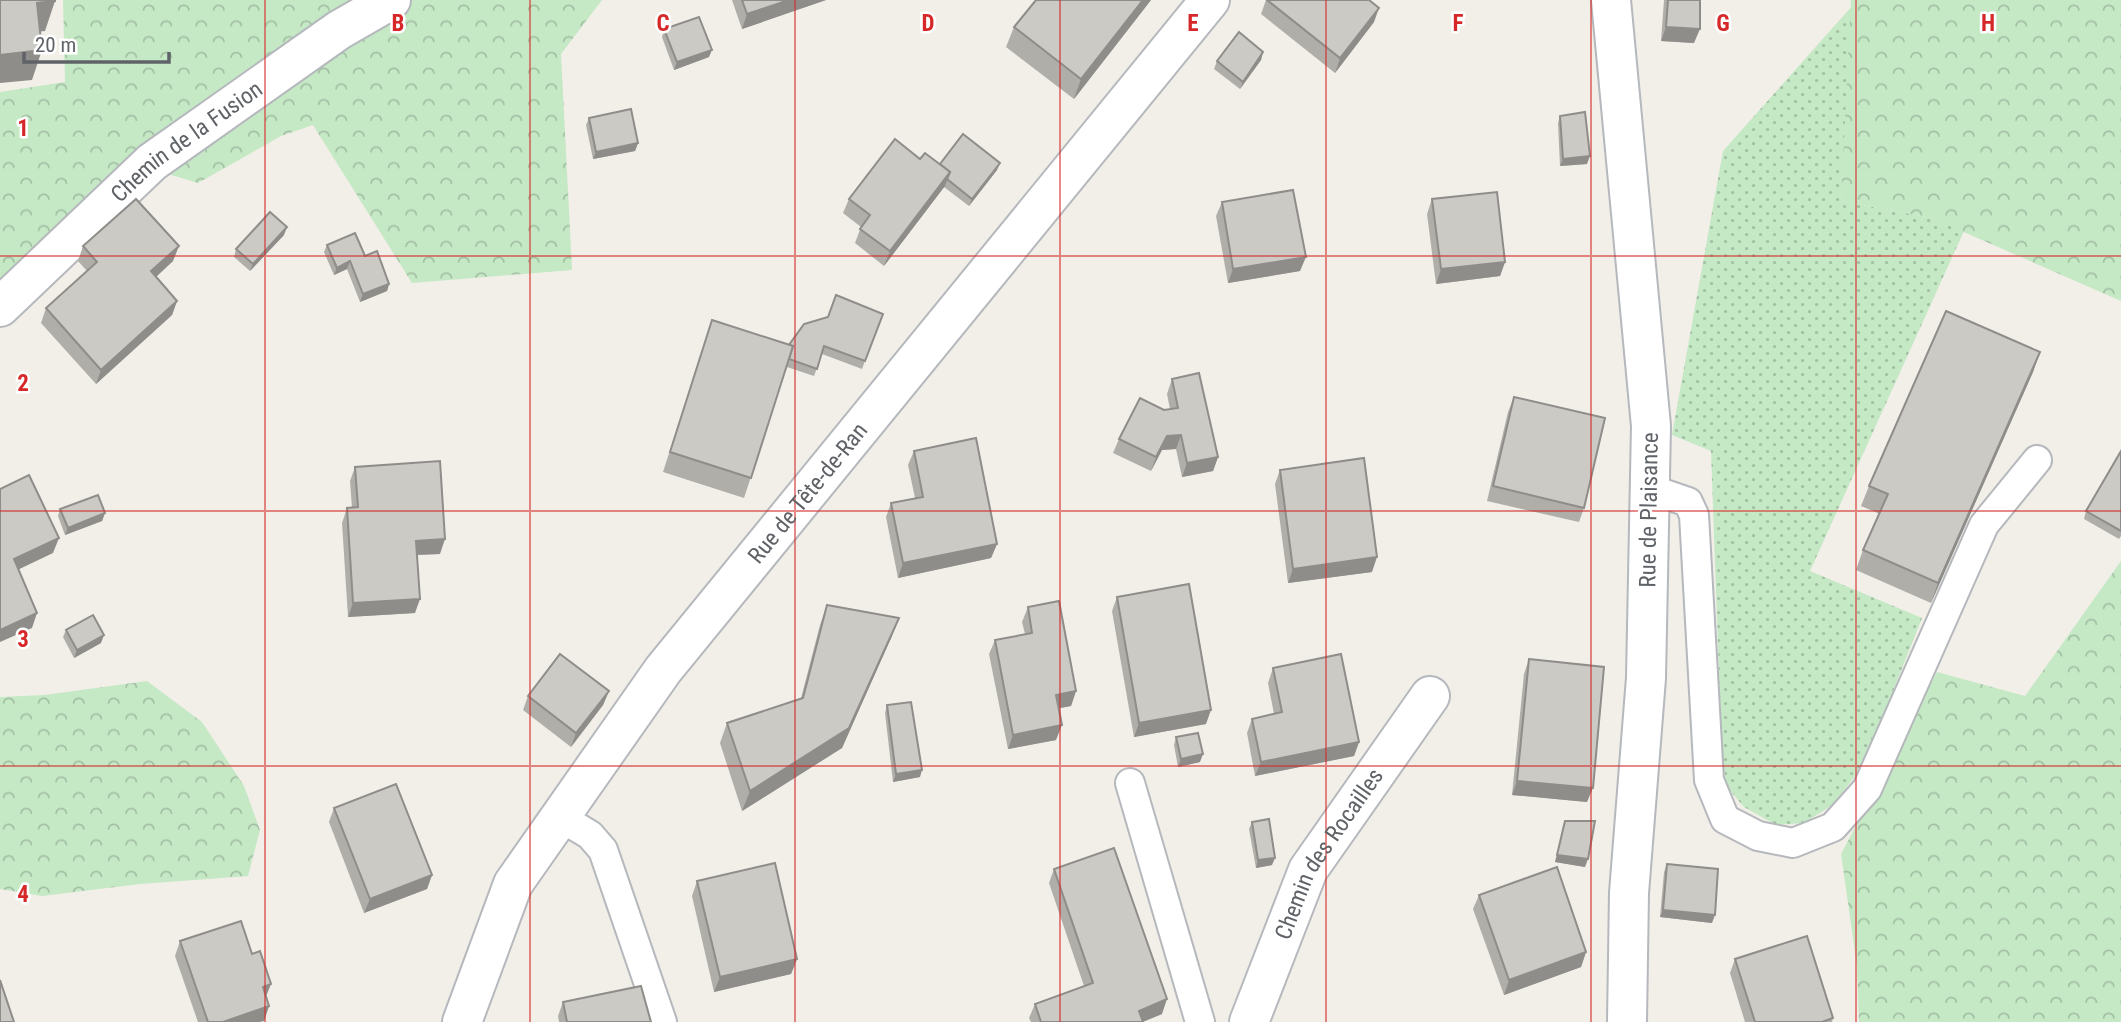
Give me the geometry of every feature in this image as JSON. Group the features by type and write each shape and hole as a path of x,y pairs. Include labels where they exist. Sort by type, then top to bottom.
{"street":[{"name":"Chemin de la Fusion","path":"0,307 152,162 339,30 391,0"},
{"name":"Rue de Tête-de-Ran","path":"462,1022 513,884 663,670 1210,0"},
{"name":"Rue de Plaisance","path":"1611,0 1651,426 1646,678 1629,893 1627,1022"},
{"name":"Chemin des Rocailles","path":"1249,1022 1308,870 1430,696"}],"lane":[{"path":"1650,489 1688,502 1694,515 1709,780 1725,819 1758,836 1793,843 1833,827 1867,789 1984,525 2037,460"},
{"path":"1130,783 1200,1022"},
{"path":"560,817 590,835 603,850 662,1022"}],"green space":[{"path":"63,0 602,0 561,54 572,270 412,283 313,125 281,136 198,183 129,162 0,280 0,92 65,82"},
{"path":"1851,0 2121,0 2121,301 1932,218 1841,201"},
{"path":"1853,5 1841,201 1932,218 1964,231 1810,571 1922,618 1864,764 1834,804 1804,823 1776,825 1744,807 1727,787 1722,759 1711,451 1672,435 1723,151"},
{"path":"2121,561 2121,1022 1859,1022 1857,966 1841,854 1937,672 2025,696"},
{"path":"147,681 202,722 244,786 260,830 248,876 140,884 42,896 0,889 0,697 45,695"}],"building":[{"path":"0,0 55,0 37,3 42,50 0,55"},
{"path":"742,0 789,0 747,14"},
{"path":"1036,0 1143,0 1081,79 1014,27"},
{"path":"1267,0 1369,0 1379,8 1340,58"},
{"path":"1668,0 1700,0 1700,29 1666,27"},
{"path":"699,17 712,50 677,62 664,29"},
{"path":"1239,32 1263,52 1243,82 1217,61"},
{"path":"631,109 638,143 596,152 589,118"},
{"path":"1585,112 1590,156 1563,159 1560,116"},
{"path":"963,134 1000,163 972,199 947,179 950,172 940,164"},
{"path":"895,139 920,159 925,153 950,172 890,251 860,229 870,215 849,199"},
{"path":"1293,190 1306,257 1233,269 1222,202"},
{"path":"1497,192 1505,262 1441,269 1432,199"},
{"path":"136,199 179,246 151,271 177,301 101,370 46,308 97,262 83,246"},
{"path":"270,212 287,227 253,264 236,249"},
{"path":"355,233 365,256 377,251 389,284 363,294 350,261 337,268 327,245"},
{"path":"836,295 883,314 865,361 824,346 817,369 789,359 793,346 789,345 804,324 828,317"},
{"path":"1946,311 2040,352 1938,583 1863,550 1888,494 1869,486"},
{"path":"712,320 793,346 751,478 670,452"},
{"path":"1199,373 1218,457 1187,463 1181,435 1167,436 1156,457 1119,439 1140,398 1164,410 1178,408 1172,379"},
{"path":"1514,397 1605,418 1584,508 1493,486"},
{"path":"976,438 997,544 903,563 891,503 923,497 914,451"},
{"path":"2121,451 2121,531 2086,511"},
{"path":"1364,458 1377,557 1293,569 1280,470"},
{"path":"440,461 445,539 416,541 420,599 353,603 347,508 358,507 355,467"},
{"path":"29,475 59,538 14,559 37,613 0,630 0,489"},
{"path":"98,495 105,513 68,528 60,509"},
{"path":"1189,584 1211,710 1139,723 1117,597"},
{"path":"1059,601 1076,691 1056,695 1062,725 1013,735 995,640 1032,633 1028,607"},
{"path":"827,605 899,618 849,728 750,791 727,723 803,698"},
{"path":"93,615 104,635 77,650 66,630"},
{"path":"560,654 609,691 576,733 528,696"},
{"path":"1341,654 1359,742 1261,762 1252,719 1282,712 1273,668"},
{"path":"1529,659 1604,667 1593,788 1517,781"},
{"path":"911,702 922,770 896,774 887,705"},
{"path":"1198,733 1203,754 1181,759 1176,737"},
{"path":"396,784 432,875 370,899 334,808"},
{"path":"1269,819 1275,858 1258,860 1252,822"},
{"path":"1565,821 1595,821 1588,859 1557,855"},
{"path":"1114,848 1167,999 1139,1011 1143,1022 1041,1022 1035,1004 1093,983 1054,869"},
{"path":"775,863 797,959 720,977 697,881"},
{"path":"1667,864 1718,869 1715,915 1663,910"},
{"path":"1557,867 1586,952 1509,980 1479,895"},
{"path":"241,921 252,954 260,951 271,984 263,987 269,1006 223,1022 208,1022 180,941"},
{"path":"1807,936 1833,1018 1822,1022 1755,1022 1735,959"},
{"path":"0,980 14,1022 0,1022"},
{"path":"641,986 651,1022 567,1022 563,1002"}]}
